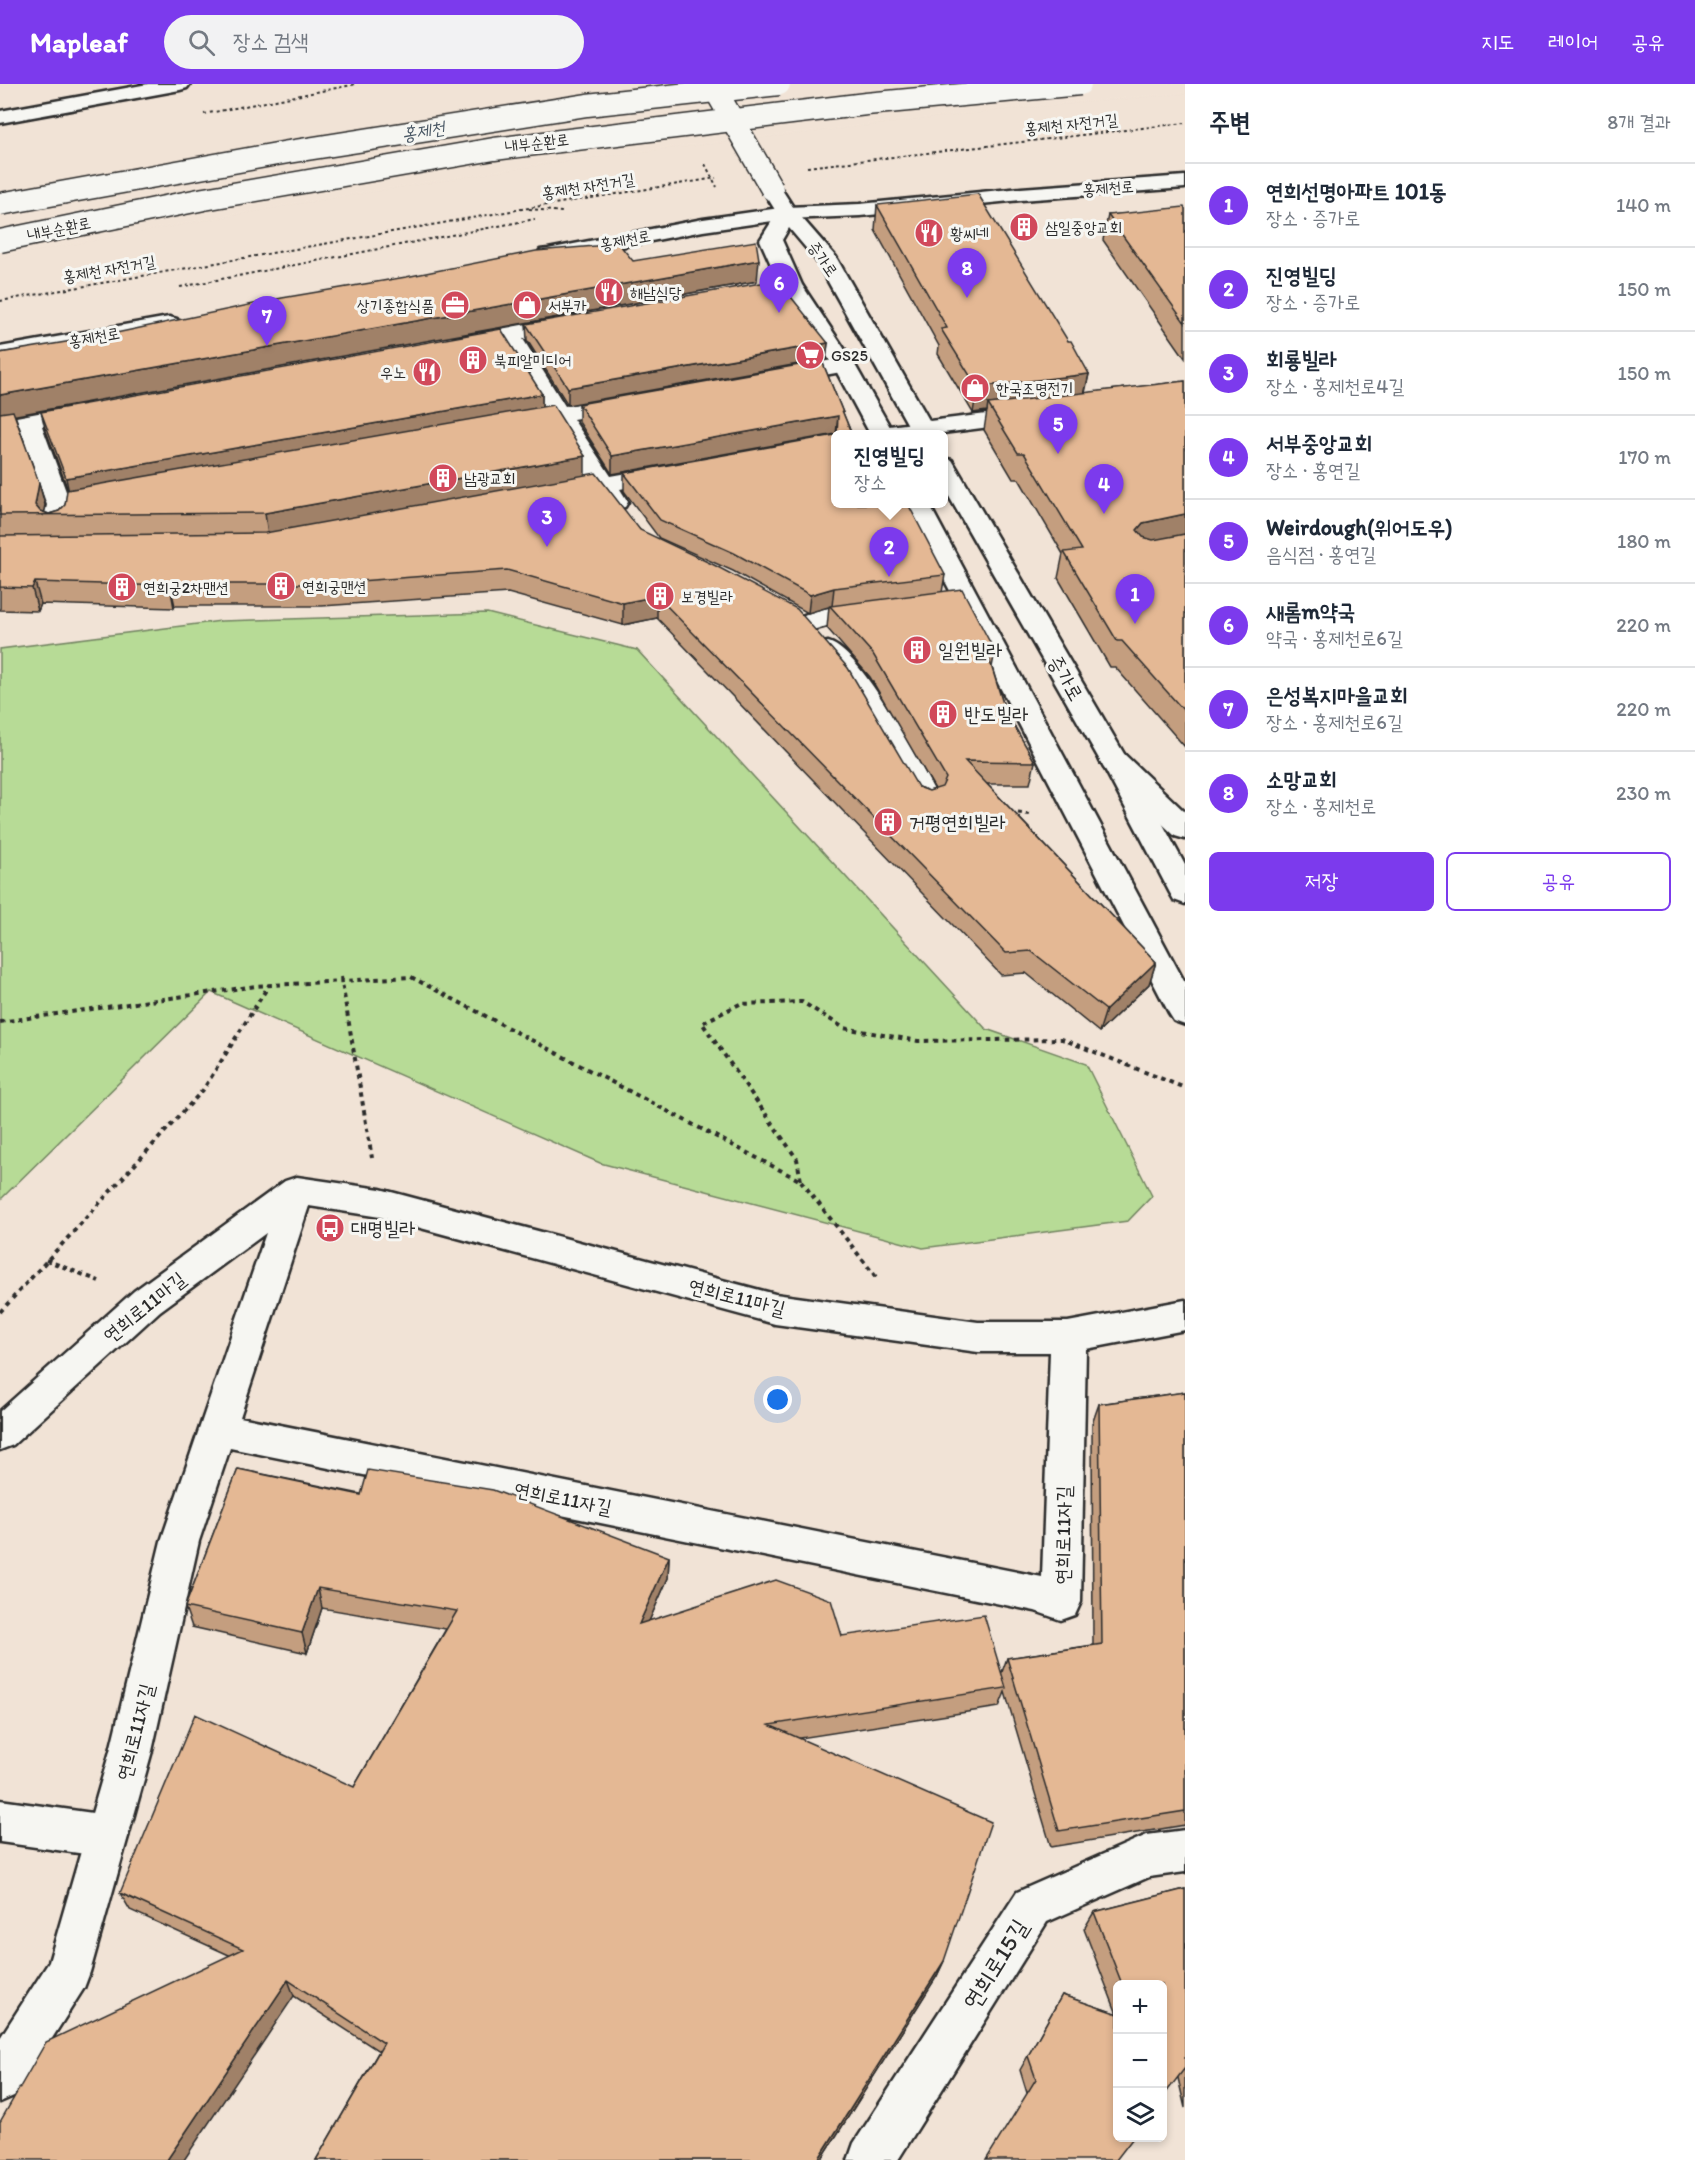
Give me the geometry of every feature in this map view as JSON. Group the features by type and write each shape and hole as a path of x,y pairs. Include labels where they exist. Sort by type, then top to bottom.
{"main road":[{"path":"0,117 180,84"},
{"name":"증가로","path":"712,84 787,213 825,257 923,430"},
{"name":"내부순환로","path":"0,204 288,152 587,105 779,84"},
{"name":"내부순환로","path":"0,241 204,199 494,149 866,104 1080,84"},
{"name":"홍제천로","path":"524,259 703,225 787,213 860,210 1021,194 1185,182"},
{"name":"증가로","path":"787,213 771,240 780,287 844,365 880,430"},
{"path":"440,347 589,319"},
{"name":"홍제천로","path":"0,354 186,320"},
{"path":"509,334 604,485 629,519"},
{"path":"764,379 844,365"},
{"path":"488,427 649,398"},
{"path":"0,428 107,408"},
{"path":"937,430 1048,413"},
{"path":"29,422 71,503 53,546"},
{"path":"543,497 685,470"},
{"name":"증가로","path":"948,474 1114,761 1185,893"},
{"path":"919,508 957,601 1083,822 1185,1013"},
{"path":"900,608 796,619 858,684 926,801"},
{"path":"1114,761 1185,829"},
{"path":"218,1429 297,1191"},
{"name":"연희로11마길","path":"0,1434 147,1300 297,1191 380,1203 775,1308 978,1337 1068,1337 1185,1315"},
{"name":"연희로11자길","path":"0,2079 68,1972 131,1751 180,1541 218,1429 1023,1591 1061,1602 1068,1337"},
{"path":"0,1821 107,1836"},
{"name":"연희로15길","path":"871,2160 1032,1907 1147,1856 1185,1851"}],"path":[{"name":"홍제천 자전거길","path":"802,168 1185,123"},
{"path":"702,159 719,191"},
{"name":"홍제천 자전거길","path":"0,301 522,209 724,177"},
{"path":"552,216 572,213"},
{"path":"181,287 542,218"},
{"path":"1005,812 1083,822"},
{"path":"341,977 380,1203"},
{"path":"0,1022 199,991 341,977 411,977 801,1181 879,1281"},
{"path":"0,1312 203,1090 269,984"},
{"path":"801,1181 797,1159 702,1023 740,1004 802,1002 844,1028 918,1041 1062,1039 1185,1088"}],"green space":[{"path":"487,613 637,650 986,1029 1086,1064 1152,1196 1128,1221 923,1248 600,1163 211,992 0,1200 0,649 221,621"}],"pier":[{"path":"688,84 1185,84 1185,93 1007,109 575,159 299,203 0,257 0,194"}],"building":[{"path":"978,194 1068,341 1071,341 1089,374 977,387 941,329 947,328 877,205"},
{"path":"1184,207 1185,209 1185,323 1108,215"},
{"path":"756,241 759,260 0,395 0,353 102,336 282,298 406,277 536,251 619,244 633,261"},
{"path":"779,282 828,343 568,388 526,324 761,283"},
{"path":"501,329 542,394 66,478 41,412"},
{"path":"822,361 850,430 837,430 838,416 612,456 579,404"},
{"path":"1185,381 1185,514 1143,523 1137,530 1143,537 1153,540 1185,534 1185,712 1122,641 1117,641 1064,552 1082,550 1024,453 1018,453 988,404"},
{"path":"553,405 585,456 265,513 0,515 0,413 13,411 39,483 35,505 40,511 49,514 59,511 65,505 67,490"},
{"path":"831,436 831,508 910,508 945,575 834,588 810,595 734,553 660,520 624,473"},
{"path":"596,473 640,530 714,565 797,609 848,668 918,787 929,791 942,787 946,778 873,654 830,606 962,589 995,652 987,652 1005,710 1035,762 965,761 1156,962 1106,1010 1031,951 1006,953 657,596 623,603 507,570 319,584 170,584 170,586 35,582 32,588 0,587 0,536 265,533"},
{"path":"1185,1392 1185,1811 1059,1831 1007,1658 1102,1644 1099,1404"},
{"path":"238,1469 361,1495 368,1470 493,1490 669,1557 639,1624 776,1580 831,1600 842,1636 984,1615 1006,1688 769,1725 991,1822 944,1961 818,2160 316,2160 384,2043 288,1980 167,2160 0,2160 0,2122 46,2042 243,1949 120,1893 195,1714 354,1787 457,1611 318,1588 302,1633 185,1607"},
{"path":"1185,1889 1185,2068 1167,2091 1167,1980 1120,1980 1094,1912"},
{"path":"1062,1995 1113,2012 1113,2142 1130,2142 1116,2160 986,2160 1036,2079 1028,2056"}],"place":[{"name":"삼일중앙교회","path":"1024,227"},
{"name":"황씨네","path":"929,233"},
{"name":"해남식당","path":"609,292"},
{"name":"소망교회","path":"967,298"},
{"name":"상기종합식품","path":"455,305"},
{"name":"서부카","path":"527,305"},
{"name":"새롬m약국","path":"779,313"},
{"name":"은성복지마을교회","path":"267,346"},
{"name":"GS25","path":"810,355"},
{"name":"북피알미디어","path":"473,360"},
{"name":"우노","path":"427,372"},
{"name":"한국조명전기","path":"975,388"},
{"name":"Weirdough(위어도우)","path":"1058,454"},
{"name":"남광교회","path":"443,478"},
{"name":"서부중앙교회","path":"1104,514"},
{"name":"회룡빌라","path":"547,547"},
{"name":"진영빌딩","path":"889,577"},
{"name":"연희궁맨션","path":"281,586"},
{"name":"연희궁2차맨션","path":"122,587"},
{"name":"보경빌라","path":"660,596"},
{"name":"연희선명아파트 101동","path":"1135,624"},
{"name":"일원빌라","path":"917,650"},
{"name":"반도빌라","path":"943,714"},
{"name":"거평연희빌라","path":"888,822"},
{"name":"대명빌라","path":"330,1228"}],"water label":[{"name":"홍제천","path":"423,131"}]}
